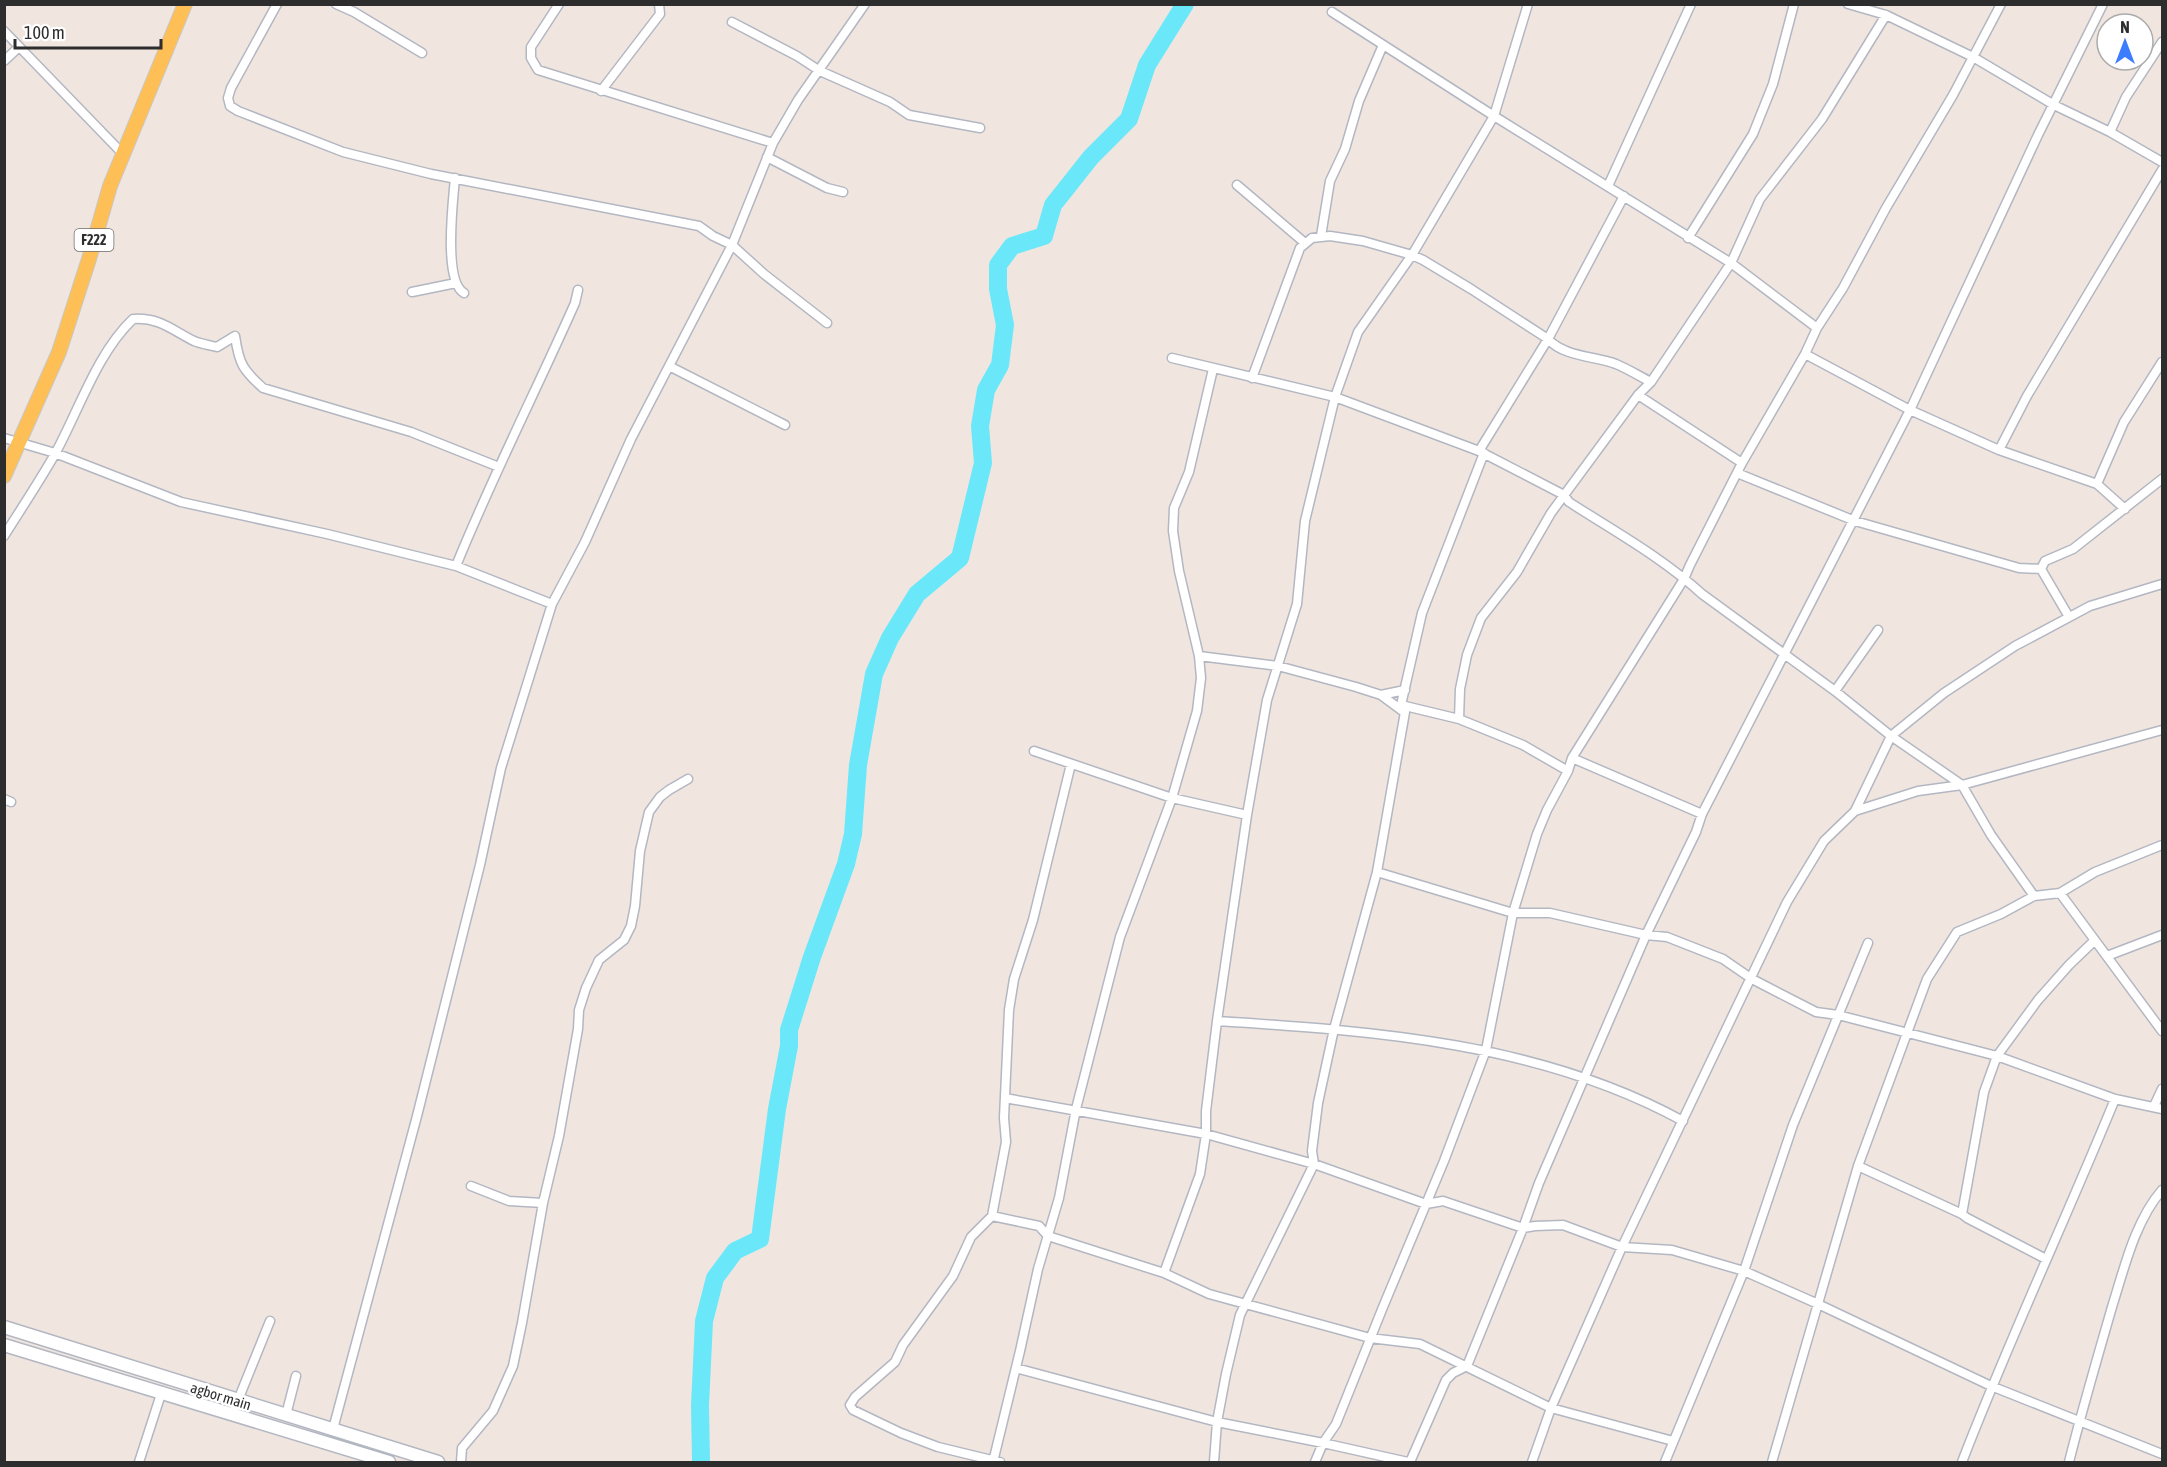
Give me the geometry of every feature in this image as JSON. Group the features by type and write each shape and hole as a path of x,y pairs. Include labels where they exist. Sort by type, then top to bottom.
{"main road":[{"name":"F222","path":"4,476 59,352 110,186 185,4"},
{"name":"agbor main","path":"4,1327 438,1462"},
{"name":"agbor main","path":"4,1345 162,1391 232,1415 389,1462"}],"street":[{"path":"277,4 234,81 228,98 230,106 238,111 343,152 431,174 576,204 699,226 732,245 764,274 827,323"},
{"path":"336,4 354,12 422,53"},
{"path":"559,4 531,47 533,64 538,70 772,143"},
{"path":"601,91 660,14 659,4"},
{"path":"333,1429 420,1105 480,865 501,768 552,604 585,542 631,439 732,245 772,143 798,100 865,4"},
{"path":"1164,1273 1200,1174 1217,1021 1247,815 1267,700 1297,604 1305,521 1335,397 1358,332 1412,255 1494,116 1528,4"},
{"path":"1608,186 1691,4"},
{"path":"1688,238 1753,134 1773,84 1794,4"},
{"path":"1848,4 1886,15 1973,57 2054,105 2110,132 2163,162"},
{"path":"1315,1462 1323,1443 1336,1424 1486,1050 1513,914 1537,834 1547,810 1568,771 1572,758 1684,579 1742,463 1805,354 1817,328 1843,288 2001,4"},
{"path":"1016,1368 1217,1422 1409,1462 1446,1380 1453,1373 1467,1366 1523,1228 1539,1182 1646,935 1696,832 1702,814 1829,566 1855,521 1910,410 1963,294 2103,4"},
{"path":"1332,12 1731,263 1817,328"},
{"path":"1459,719 1460,689 1465,666 1481,618 1516,572 1551,513 1638,395 1651,382 1731,263 1760,199 1822,118 1886,15"},
{"path":"732,22 797,56 820,71 890,102 909,115 980,128"},
{"path":"4,31 123,154"},
{"path":"2110,132 2126,98 2163,42"},
{"path":"1321,236 1330,181 1345,149 1359,101 1383,45"},
{"path":"4,61 19,47"},
{"path":"767,158 827,188 843,192"},
{"path":"1999,450 2032,387 2163,170"},
{"path":"455,178 451,231 456,284 464,293"},
{"path":"1237,185 1305,243"},
{"path":"1214,1462 1217,1422 1240,1315 1314,1164 1312,1151 1317,1102 1334,1029 1377,872 1405,690 1422,614 1482,452 1548,339 1624,196"},
{"path":"1251,378 1300,248 1312,238 1321,236 1363,241 1424,260 1548,339 1555,346 1614,364 1651,382"},
{"path":"412,292 456,284"},
{"path":"456,566 481,505 534,396 578,290"},
{"path":"4,536 55,453 120,331 133,318 159,321 197,342 217,346 235,336 239,361 249,375 263,388 411,432 499,467"},
{"path":"1805,354 1910,410 1999,450 2097,484 2125,509"},
{"path":"1172,358 1335,397 1482,452 1564,495 1569,502 1637,545 1684,579 1892,736 1962,785 1991,835 2034,896"},
{"path":"2097,484 2124,422 2163,362"},
{"path":"669,366 785,425"},
{"path":"1071,764 1033,920 1014,979 1009,1010 1005,1098 1006,1142 992,1216 970,1237 953,1276 903,1345 895,1362 855,1397 850,1405 853,1410 901,1433 938,1447 996,1462 1038,1269 1059,1198 1076,1109 1120,937 1172,798 1197,711 1201,678 1199,656 1179,571 1173,531 1174,508 1189,472 1213,369"},
{"path":"1638,395 1742,463"},
{"path":"4,438 55,453 181,502 456,566 552,604"},
{"path":"1737,473 1855,521 2019,568 2041,568"},
{"path":"2041,568 2045,561 2073,549 2163,478"},
{"path":"2041,568 2069,617"},
{"path":"1532,1462 1551,1408 1622,1247 1787,902 1824,841 1855,811 1892,736 1944,693 2015,646 2090,606 2163,584"},
{"path":"1835,691 1878,630"},
{"path":"1199,656 1278,666 1381,695 1403,708 1459,719 1523,745 1568,771"},
{"path":"1381,695 1405,690"},
{"path":"1855,811 1918,791 1962,785 2163,730"},
{"path":"1034,750 1172,798 1247,815"},
{"path":"1572,758 1702,814"},
{"path":"461,1462 462,1448 493,1411 513,1366 543,1203 559,1136 578,1029 579,1010 586,988 599,960 624,940 631,926 640,851 649,812 669,790 688,779"},
{"path":"1772,1462 1858,1166 1927,979 1956,933 2001,914 2034,896 2060,893 2095,872 2163,845"},
{"path":"1377,872 1513,914 1550,914 1646,935 1667,937 1723,959 1752,979 1816,1012 1838,1015 1997,1056 2115,1099 2158,1108 2163,1089"},
{"path":"2060,893 2163,1031"},
{"path":"2107,956 2163,936"},
{"path":"1962,1214 1984,1092 1997,1056 2038,1000 2094,940"},
{"path":"1665,1462 1744,1272 1793,1125 1868,943"},
{"path":"1217,1021 1334,1029 1486,1050 1586,1077 1683,1121"},
{"path":"1005,1098 1206,1134 1314,1164 1426,1204 1443,1202 1523,1228 1563,1226 1622,1247 1672,1250 1744,1272 1818,1304 1991,1386 2163,1454"},
{"path":"1962,1462 1991,1386 2085,1173 2115,1099"},
{"path":"1858,1166 1962,1214 2046,1259"},
{"path":"471,1186 509,1201 543,1203"},
{"path":"2069,1462 2079,1420 2126,1266 2140,1226 2155,1198 2163,1190"},
{"path":"992,1216 1039,1226 1047,1236 1164,1273 1209,1294 1371,1338 1420,1344 1551,1408 1673,1441"},
{"path":"232,1415 270,1321"},
{"path":"285,1415 296,1376"},
{"path":"139,1462 162,1391"}],"waterway":[{"path":"701,1462 700,1405 704,1321 715,1278 735,1251 760,1239 777,1109 789,1046 789,1030 812,957 846,864 853,834 858,765 874,674 890,638 917,594 960,558 983,463 980,426 986,390 1000,365 1005,325 998,289 998,265 1012,246 1044,236 1053,205 1091,157 1129,119 1147,65 1185,4"}]}
